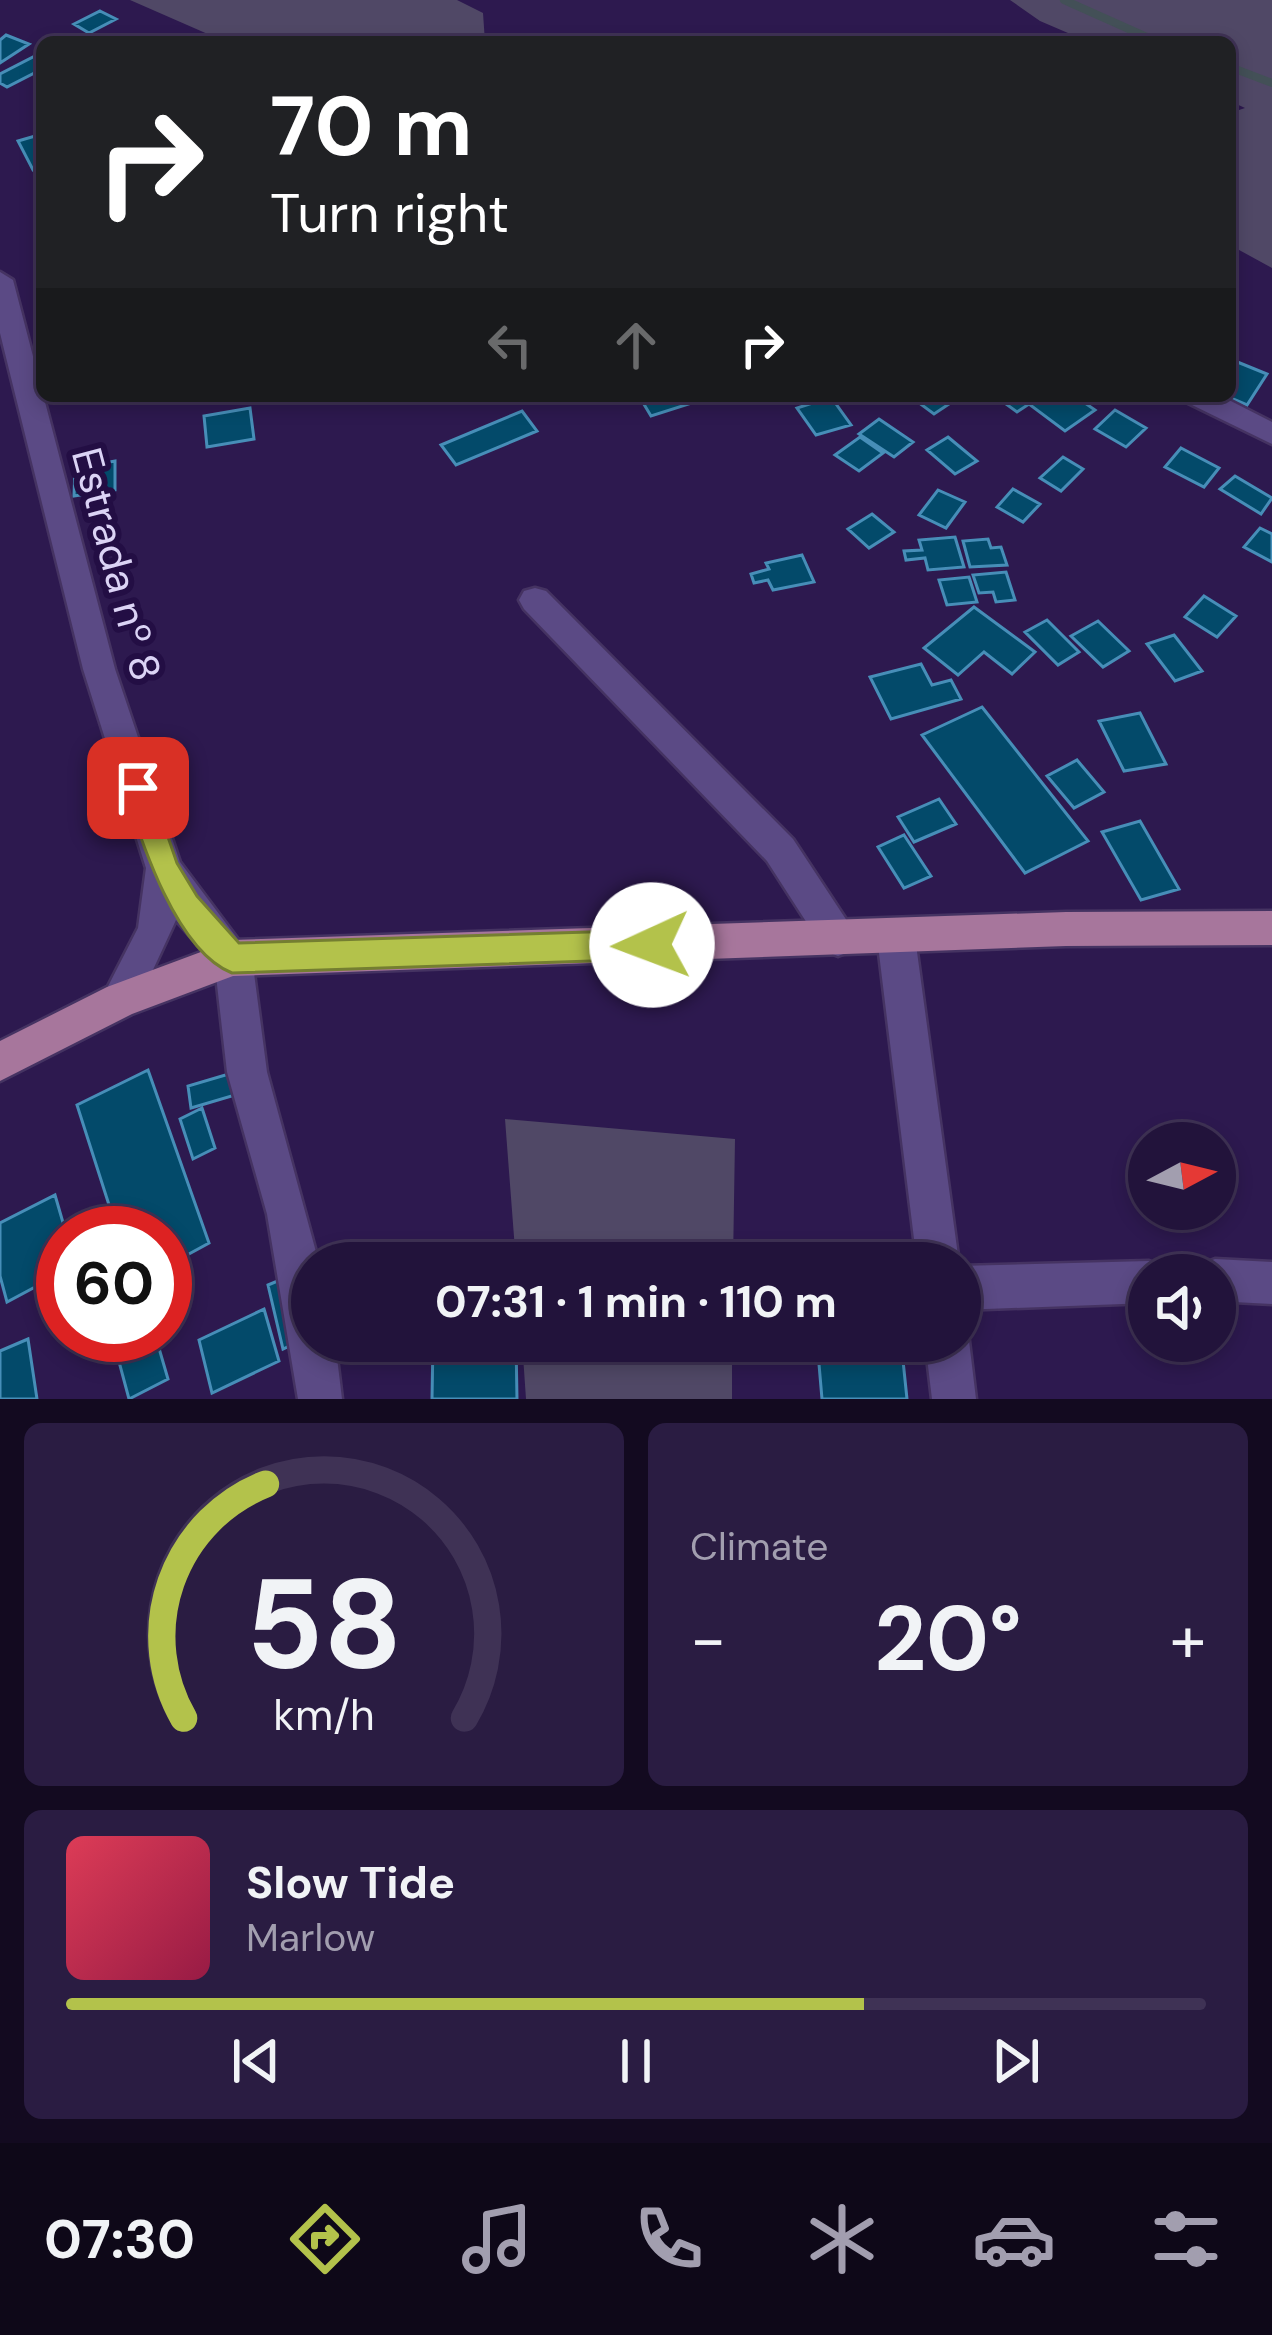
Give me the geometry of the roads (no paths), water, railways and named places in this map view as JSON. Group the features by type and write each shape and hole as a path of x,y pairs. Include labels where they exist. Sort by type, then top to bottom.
{"main road":[{"path":"0,1062 120,1000 232,958 1066,929 1272,928"}],"street":[{"name":"Estrada nº 8","path":"0,280 8,345 99,669 164,868"},
{"path":"1210,402 1272,434"},
{"path":"535,600 780,850 838,939"},
{"path":"164,868 187,906 232,958 247,1072 293,1242"},
{"path":"120,1000 156,930 164,868"},
{"path":"896,937 935,1242"},
{"path":"1236,1281 1272,1283"},
{"path":"981,1287 1128,1283"},
{"path":"317,1362 320,1399"},
{"path":"950,1362 954,1399"}],"waterway":[{"path":"1064,0 1145,36"},
{"path":"1236,69 1272,83"}]}
